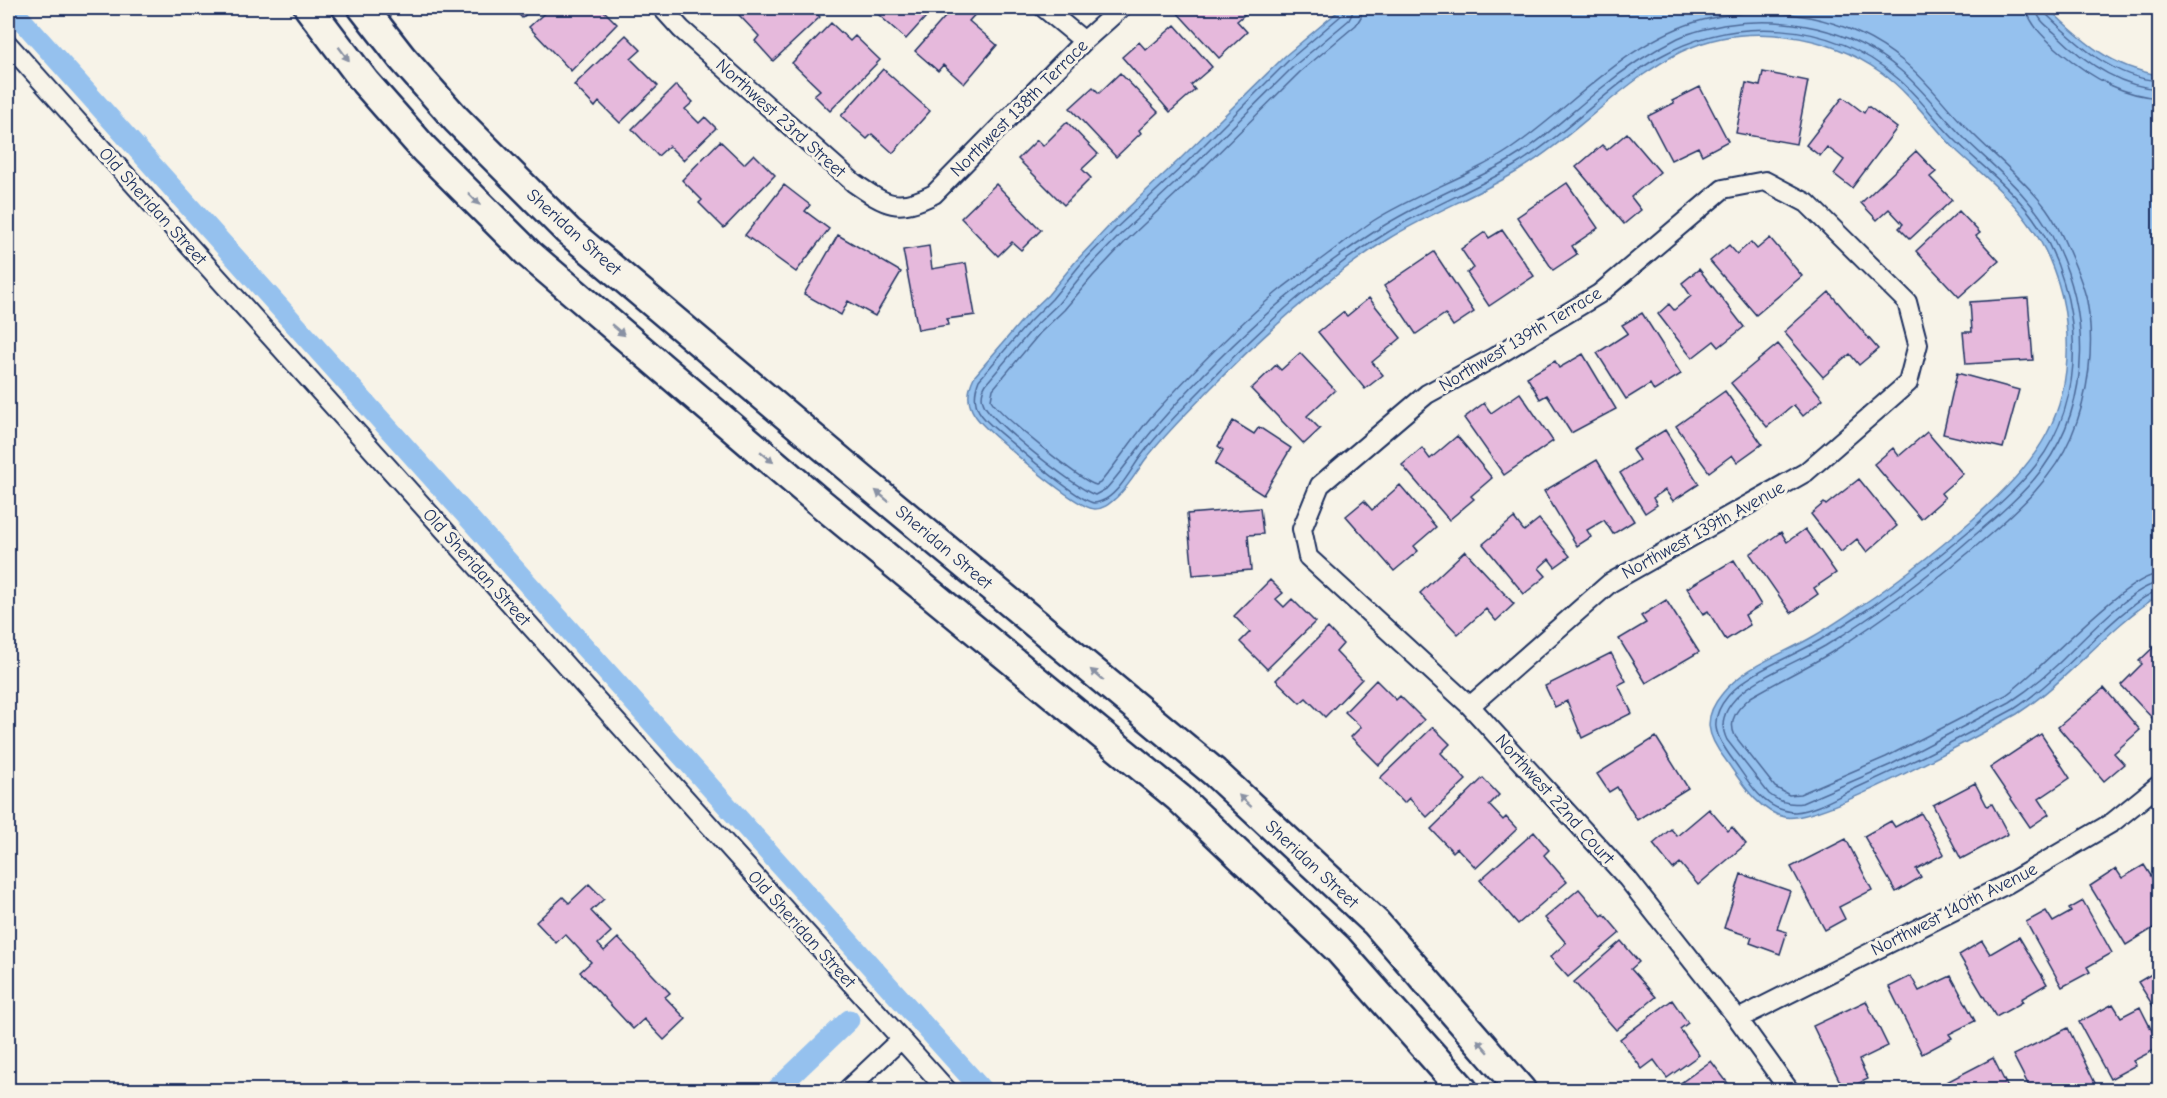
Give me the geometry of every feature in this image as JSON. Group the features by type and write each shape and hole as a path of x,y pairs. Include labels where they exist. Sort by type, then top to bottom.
{"main road":[{"path":"309,8 365,82 424,149 529,254 817,500 1179,798 1338,949 1463,1090"},
{"name":"Sheridan Street","path":"363,8 402,58 456,119 568,231 862,480 1214,772 1376,923 1521,1090"}],"street":[{"name":"Northwest 23rd Street","path":"662,8 681,29 854,183 884,203 914,204"},
{"path":"1044,8 1084,41"},
{"name":"Northwest 138th Terrace","path":"914,204 934,194 1084,41 1121,8"},
{"name":"Old Sheridan Street","path":"8,44 947,1090"},
{"name":"Northwest 139th Avenue","path":"1470,706 1610,583 1806,472 1908,383 1918,344 1907,302 1807,203 1765,181"},
{"name":"Northwest 139th Terrace","path":"1302,529 1320,485 1427,393 1493,358 1599,294 1723,189 1765,181"},
{"name":"Northwest 22nd Court","path":"1302,529 1308,557 1470,706 1627,878 1738,1019 1789,1090"},
{"name":"Northwest 140th Avenue","path":"1738,1019 2007,884 2113,822 2160,784"},
{"path":"847,1090 901,1039"}],"water":[{"path":"1342,8 2048,8 2085,42 2111,59 2126,66 2159,75 2159,595 2122,623 2054,686 2017,714 1900,776 1831,807 1803,815 1785,817 1775,814 1750,794 1719,751 1711,735 1709,719 1716,703 1731,684 1765,661 1827,628 1893,584 1971,521 2015,478 2047,434 2064,384 2067,355 2066,322 2058,282 2042,243 2011,202 1948,142 1912,101 1882,73 1837,49 1787,36 1760,34 1709,41 1664,61 1627,87 1535,160 1502,180 1388,239 1318,290 1252,347 1211,388 1161,441 1132,480 1109,504 1095,509 1060,490 1005,445 977,418 972,411 969,396 974,377 1024,318 1048,295 1111,224 1285,56"}],"building":[{"path":"513,8 533,8 522,18"},
{"path":"550,8 601,8 617,24 571,71 529,27"},
{"path":"746,8 811,8 820,17 773,61 755,41 759,36 739,15"},
{"path":"871,8 934,8 906,39"},
{"path":"953,8 979,8 969,21 997,45 964,84 943,65 938,71 915,51"},
{"path":"1252,8 1237,21 1247,32 1219,58 1174,9"},
{"path":"831,23 850,41 855,36 880,60 830,111 814,95 820,90 792,63"},
{"path":"1175,25 1212,67 1191,85 1195,90 1170,112 1122,57 1139,42 1146,50"},
{"path":"626,35 641,50 631,59 658,86 620,123 599,102 595,107 574,85"},
{"path":"883,69 930,111 893,153 872,134 867,139 841,116"},
{"path":"1763,72 1808,81 1796,144 1736,133 1746,83 1760,86"},
{"path":"1120,73 1158,112 1139,130 1141,133 1116,157 1070,108 1093,87 1099,93"},
{"path":"676,85 693,102 685,109 699,123 705,117 716,128 683,160 669,146 658,156 632,129"},
{"path":"1700,87 1728,141 1702,155 1698,147 1671,160 1648,116"},
{"path":"1843,97 1864,113 1868,106 1897,128 1852,188 1834,174 1844,160 1827,147 1820,156 1806,145"},
{"path":"1067,122 1098,154 1082,169 1091,178 1064,205 1018,159 1037,140 1043,146"},
{"path":"1627,133 1660,172 1631,197 1641,210 1624,224 1576,167 1602,145 1607,150"},
{"path":"720,141 744,164 754,154 775,175 724,228 699,203 702,200 682,180"},
{"path":"1916,151 1936,172 1930,177 1952,200 1910,239 1899,228 1903,224 1889,209 1877,220 1861,203"},
{"path":"1567,183 1598,228 1572,246 1577,254 1553,270 1517,217"},
{"path":"996,184 1041,230 1021,250 1012,242 998,256 961,218"},
{"path":"784,185 810,205 805,211 829,229 796,272 745,235"},
{"path":"1959,211 1980,233 1976,236 1999,261 1959,297 1916,251"},
{"path":"1502,230 1534,276 1489,306 1467,273 1474,268 1461,249 1485,232 1489,238"},
{"path":"838,235 901,272 875,316 848,301 841,315 804,294"},
{"path":"1770,238 1802,276 1756,315 1710,261 1729,245 1737,254 1751,242 1757,249"},
{"path":"929,246 932,269 966,263 975,315 947,319 948,325 918,330 903,250"},
{"path":"1434,252 1474,312 1453,326 1445,314 1416,334 1384,286"},
{"path":"1699,269 1744,327 1719,347 1714,341 1692,358 1658,314 1669,304 1674,310 1691,296 1682,283"},
{"path":"1829,292 1878,349 1859,365 1850,354 1823,377 1784,332"},
{"path":"1369,298 1401,338 1372,362 1383,375 1365,389 1318,332 1343,312 1347,316"},
{"path":"2028,298 2033,360 1966,364 1963,332 1972,332 1970,302"},
{"path":"1642,313 1681,374 1654,391 1650,384 1626,399 1597,353 1628,333 1622,325"},
{"path":"1778,344 1823,399 1803,416 1794,405 1767,427 1731,383"},
{"path":"1300,353 1335,390 1307,416 1320,429 1304,444 1251,389 1276,365 1281,370"},
{"path":"1583,354 1616,409 1571,433 1547,395 1540,399 1527,377 1555,361 1559,368"},
{"path":"1957,373 2019,390 2003,448 1943,434"},
{"path":"1725,391 1762,444 1737,462 1732,455 1709,472 1676,426"},
{"path":"1520,393 1553,441 1504,475 1464,418 1484,403 1491,413"},
{"path":"1233,421 1254,434 1259,427 1291,448 1263,495 1215,464 1223,450 1218,446"},
{"path":"1665,430 1699,484 1673,501 1665,490 1653,498 1657,505 1645,513 1620,473 1639,460 1632,450"},
{"path":"1927,432 1963,474 1941,493 1945,498 1921,519 1874,464 1893,448 1899,456"},
{"path":"1457,436 1492,478 1471,496 1474,499 1449,520 1402,465 1422,448 1430,459"},
{"path":"1597,460 1634,521 1613,534 1604,520 1587,530 1591,537 1577,546 1544,491"},
{"path":"1859,479 1897,526 1867,552 1857,539 1841,552 1811,514"},
{"path":"1400,485 1436,527 1414,546 1418,551 1394,571 1346,516 1364,501 1372,510"},
{"path":"1260,508 1263,534 1248,535 1251,570 1193,575 1187,514"},
{"path":"1514,518 1524,531 1539,519 1570,556 1555,567 1549,559 1539,568 1546,576 1524,594 1483,544"},
{"path":"1805,529 1836,573 1814,588 1818,594 1791,613 1750,554 1781,532 1787,542"},
{"path":"1465,551 1514,604 1496,621 1486,609 1458,634 1420,593"},
{"path":"1734,560 1761,605 1745,615 1750,625 1726,640 1708,611 1703,614 1687,588"},
{"path":"1270,580 1283,593 1276,599 1284,607 1292,599 1315,622 1267,669 1240,642 1250,632 1234,616"},
{"path":"1666,600 1699,652 1646,683 1619,639 1646,623 1641,616"},
{"path":"1328,628 1343,644 1336,652 1362,679 1325,717 1306,698 1300,703 1276,680"},
{"path":"2160,641 2160,714 2154,720 2121,685 2142,664 2139,661"},
{"path":"1611,653 1626,681 1618,685 1632,713 1582,738 1567,701 1555,707 1545,686"},
{"path":"1376,680 1396,700 1400,696 1424,720 1379,765 1351,737 1361,727 1345,712"},
{"path":"2104,688 2140,730 2114,753 2124,764 2104,781 2058,727"},
{"path":"1433,727 1450,744 1441,753 1466,780 1427,817 1409,798 1404,803 1380,778"},
{"path":"2041,734 2070,778 2039,799 2049,814 2030,827 1990,768"},
{"path":"1656,737 1688,788 1637,820 1617,787 1609,792 1597,774"},
{"path":"1483,778 1499,795 1489,805 1503,820 1506,817 1517,829 1476,868 1457,848 1453,852 1431,829"},
{"path":"1975,783 1987,806 1992,804 2008,834 1961,859 1933,805"},
{"path":"1709,809 1728,831 1732,827 1746,844 1698,885 1680,863 1673,869 1653,844 1671,829 1677,836"},
{"path":"1921,813 1944,854 1916,869 1921,877 1896,892 1864,836 1891,821 1895,827"},
{"path":"1534,832 1549,850 1544,855 1567,882 1518,924 1480,880"},
{"path":"1846,839 1872,890 1839,907 1845,919 1825,930 1791,867"},
{"path":"2144,865 2160,890 2160,924 2126,945 2090,886 2116,869 2122,878"},
{"path":"1741,874 1790,891 1777,929 1787,932 1780,954 1750,943 1752,937 1724,928"},
{"path":"589,884 604,899 591,911 611,932 598,944 604,951 618,938 670,993 665,997 686,1019 664,1040 644,1019 633,1029 580,972 591,962 565,934 556,943 536,922 563,897 569,903"},
{"path":"1579,889 1620,933 1568,977 1550,957 1566,943 1545,918"},
{"path":"2083,901 2112,953 2087,967 2090,972 2062,987 2026,922 2046,911 2053,922 2071,912 2069,909"},
{"path":"2019,937 2047,984 2021,999 2023,1002 1996,1017 1959,955 1982,941 1990,954"},
{"path":"1621,941 1639,962 1631,969 1656,997 1616,1030 1574,982"},
{"path":"2160,969 2160,1017 2138,982"},
{"path":"1911,976 1919,991 1951,976 1975,1021 1949,1034 1952,1038 1922,1054 1889,987"},
{"path":"1672,1000 1688,1023 1680,1029 1699,1055 1667,1078 1654,1060 1642,1069 1620,1039"},
{"path":"1866,1001 1888,1046 1859,1060 1868,1079 1844,1090 1813,1026"},
{"path":"2113,1004 2121,1017 2140,1007 2160,1047 2133,1061 2136,1065 2110,1079 2079,1022"},
{"path":"2068,1028 2096,1085 2084,1090 2031,1090 2013,1055"},
{"path":"1993,1058 2009,1090 1942,1090 1939,1086"},
{"path":"1711,1061 1733,1090 1671,1090"}],"waterway":[{"path":"11,8 982,1090"},
{"path":"776,1090 849,1020"}]}
